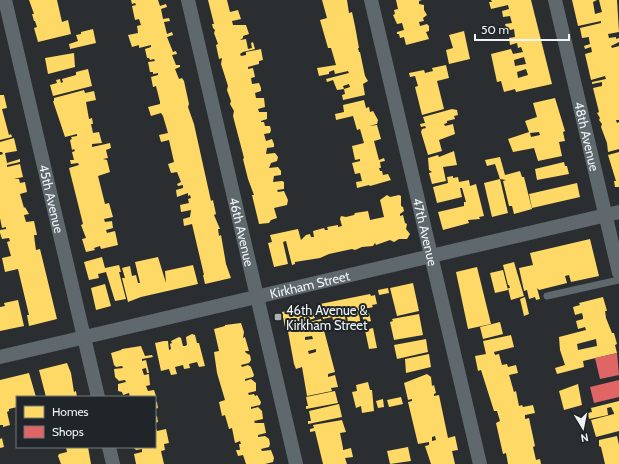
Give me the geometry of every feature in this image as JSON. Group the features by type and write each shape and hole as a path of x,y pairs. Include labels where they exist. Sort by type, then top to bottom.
{"street":[{"name":"45th Avenue","path":"5,0 98,396"},
{"name":"46th Avenue","path":"188,0 296,464"},
{"name":"47th Avenue","path":"371,0 480,464"},
{"name":"48th Avenue","path":"555,0 619,274"},
{"name":"Kirkham Street","path":"0,357 619,212"},
{"path":"109,448 113,464"}],"lane":[{"path":"547,296 619,280"}],"building: Homes":[{"path":"29,0 57,0 62,22 68,20 71,34 38,42 34,28 37,27"},
{"path":"131,0 158,0 160,6 166,4 167,7 161,9 163,19 169,18 170,21 164,22 167,34 172,32 173,35 167,37 173,52 176,51 177,54 172,55 176,65 180,65 180,67 175,69 179,79 182,78 184,81 189,104 188,107 194,124 211,201 213,200 216,214 214,215 220,229 218,229 219,236 221,235 226,264 231,278 205,284 192,224 184,226 183,219 190,217 191,210 181,212 180,205 189,203 188,199 191,198 190,195 188,196 188,193 177,197 176,190 183,188 183,185 178,186 177,184 181,182 177,172 171,173 168,164 174,162 169,140 161,142 159,135 168,133 163,116 161,113 151,116 148,107 160,104 156,86 153,87 151,77 158,75 158,73 153,74 153,72 150,72 148,62 155,61 154,59 150,60 147,58 145,49 151,47 151,45 139,48 139,45 132,47 128,35 138,33 137,26 141,25 139,19 135,20 132,6 136,5 135,3 132,4"},
{"path":"208,0 227,0 230,12 238,10 241,19 232,21 233,25 246,25 249,34 243,36 240,40 246,39 248,49 252,48 251,43 253,42 255,49 243,52 240,54 241,56 246,55 246,52 261,49 263,60 259,61 259,64 248,67 248,69 253,68 255,77 251,78 252,84 259,83 261,88 261,91 255,93 256,98 264,98 265,107 258,109 259,112 267,112 267,119 261,121 264,122 265,126 270,126 271,130 270,133 264,134 266,141 272,139 274,144 274,147 267,148 266,154 275,153 278,157 277,161 271,163 269,168 278,167 281,171 281,175 274,176 273,182 284,182 284,189 277,190 278,192 284,191 288,200 287,205 274,208 277,218 271,220 269,223 259,224 252,195 254,195 248,179 233,116 234,111 230,104 231,101 227,90 228,86 221,64 222,58 219,59 216,45 218,44 214,33 215,30 212,24 214,24"},
{"path":"322,0 347,0 349,13 352,12 358,48 365,76 368,81 363,84 365,95 343,100 342,95 345,94 344,89 337,90 333,80 327,82 326,79 349,73 348,71 335,74 334,70 329,72 329,74 319,76 317,68 336,65 331,48 328,48 320,20 327,18","holes":["349,84 350,87 344,89 343,86"]},
{"path":"396,0 422,0 419,1 419,4 424,5 424,10 427,15 423,18 424,21 419,22 420,26 427,24 429,26 429,31 426,32 429,39 406,45 404,37 400,38 397,32 404,30 402,23 397,24 393,15 395,14 394,10 398,9"},
{"path":"491,0 531,0 552,84 516,92 515,89 504,92 501,81 497,82 491,54 511,49 513,54 523,52 521,47 518,48 517,43 510,45 509,38 515,37 514,29 507,31 505,24 512,23 510,16 503,17 502,11 509,9 508,5 491,9 489,2 492,2","holes":["524,57 526,64 515,66 514,60","526,69 528,75 518,78 517,72"]},
{"path":"572,0 597,0 593,2 595,14 602,12 599,0 617,0 619,32 608,34 609,38 619,38 619,42 611,46 612,48 619,46 619,120 616,120 617,123 619,122 619,149 608,152 607,143 601,127 602,124 597,113 599,112 593,88 602,86 602,82 592,84 592,82 606,79 605,76 591,80 585,54 592,52 591,47 585,49 584,46 590,44 589,37 582,38 580,28 601,23 601,21 578,26"},
{"path":"93,29 96,43 70,49 69,44 78,41 76,35"},
{"path":"464,31 470,59 449,64 446,50 453,48 449,35"},
{"path":"74,53 75,67 48,74 45,58"},
{"path":"446,65 449,78 437,81 444,109 422,115 415,87 418,86 415,76 410,77 409,73 424,70 425,73 433,71 432,68"},
{"path":"88,69 92,86 53,96 50,85 57,83 56,80 60,79 61,83 63,82 62,79 76,75 76,72"},
{"path":"84,90 85,93 94,91 96,100 86,102 89,119 92,118 93,124 91,124 93,133 99,132 102,143 92,144 92,147 110,143 111,148 106,150 108,158 103,159 107,160 110,172 98,176 105,204 109,203 113,217 104,219 105,222 112,221 113,228 106,230 107,233 115,231 118,245 101,249 100,246 94,248 95,250 86,252 82,239 86,238 81,225 83,224 69,168 79,165 78,163 71,164 70,160 74,160 72,152 75,151 74,149 72,150 70,140 72,139 71,137 77,136 77,134 65,137 53,101 54,98"},
{"path":"0,95 4,95 7,108 2,109 9,135 11,134 12,137 0,140"},
{"path":"555,98 565,131 563,132 565,141 559,142 562,156 538,161 534,148 513,152 508,139 529,132 525,121 537,117 533,103","holes":["539,132 540,135 531,137 530,133"]},
{"path":"364,100 366,108 369,107 370,112 373,111 378,120 377,124 369,126 377,125 381,139 374,141 379,160 384,158 385,161 380,162 380,171 382,171 383,175 388,174 391,180 357,188 356,182 362,181 360,173 355,174 352,163 360,161 360,159 355,160 352,146 364,143 360,129 357,130 353,116 336,120 335,114 344,112 343,105"},
{"path":"452,109 457,110 458,115 454,116 455,119 447,121 447,123 444,124 445,126 453,124 455,134 439,140 442,151 428,155 421,132 422,129 426,128 425,126 421,127 420,124 425,123 423,117"},
{"path":"14,138 17,151 5,153 7,163 20,159 20,162 7,165 7,167 20,164 23,177 14,179 19,179 20,183 25,182 27,192 20,194 24,208 25,207 29,214 24,215 26,222 34,221 37,235 34,235 36,250 40,249 57,319 29,326 27,315 29,315 18,269 5,272 2,258 11,256 7,242 10,241 9,238 2,239 0,233 0,230 6,229 6,227 2,228 0,218 0,155 3,154 0,152 0,142"},
{"path":"454,151 457,165 443,167 446,181 432,184 429,173 432,172 429,170 428,158 438,155 439,157"},
{"path":"619,152 619,187 615,187 614,181 616,181 608,155"},
{"path":"500,157 505,175 520,171 522,177 524,177 532,209 514,214 512,206 509,206 503,181 506,180 500,179 495,164 487,166 485,160"},
{"path":"564,162 565,166 567,166 569,174 537,180 535,169"},
{"path":"453,176 453,178 458,177 459,182 469,180 470,186 476,184 484,216 479,217 480,219 468,220 469,223 443,230 438,212 464,206 464,202 466,202 462,188 460,188 462,197 437,203 433,187 448,183 447,177"},
{"path":"500,179 508,213 492,217 484,183"},
{"path":"577,183 580,197 532,208 529,194"},
{"path":"387,195 390,197 401,196 401,206 403,207 404,211 400,214 400,216 403,215 405,223 407,224 406,229 410,234 407,239 399,239 394,242 390,240 376,245 375,243 373,246 329,254 320,258 295,262 295,264 292,265 286,241 283,242 288,264 274,267 268,243 272,242 270,235 298,229 301,240 306,235 310,234 311,237 314,237 313,231 324,228 325,230 328,230 327,227 338,225 338,227 342,226 340,219 341,216 346,217 354,215 355,213 368,211 370,220 384,217 380,200"},
{"path":"590,239 599,276 571,282 569,275 565,276 567,283 539,290 537,288 540,299 536,300 535,297 529,299 527,290 524,291 519,268 533,265 530,253"},
{"path":"102,257 105,268 119,265 121,272 119,272 126,299 115,301 106,272 98,274 99,278 89,280 84,262"},
{"path":"158,257 166,283 165,271 193,265 198,284 141,297 128,302 122,278 125,278 122,268 130,266 132,276 136,275 138,283 140,283 135,262"},
{"path":"514,262 524,296 511,300 508,288 510,288 503,265"},
{"path":"477,267 491,324 468,329 456,272"},
{"path":"503,270 508,290 495,293 490,273"},
{"path":"413,283 419,311 397,316 390,288"},
{"path":"105,284 111,306 96,310 91,288"},
{"path":"388,288 389,293 379,295 378,290"},
{"path":"370,294 371,296 375,295 377,304 372,305 373,307 360,310 361,313 359,314 361,326 353,327 352,321 348,322 347,317 345,317 347,329 338,330 332,317 323,319 320,304"},
{"path":"525,297 529,314 524,316 520,299"},
{"path":"603,297 607,311 605,311 606,318 612,333 614,333 617,344 615,345 617,353 583,361 584,367 557,374 555,368 565,365 560,350 559,337 586,330 585,327 578,329 576,321 583,319 583,317 582,313 575,315 573,307 580,305 579,303","holes":["596,339 597,346 578,350 577,344"]},
{"path":"18,300 24,326 0,331 0,307 5,306 4,303"},
{"path":"306,307 306,309 312,308 315,318 301,323 302,326 309,325 309,322 321,319 335,372 328,374 328,377 335,375 338,387 331,388 332,391 307,396 302,367 296,369 294,364 287,326 285,327 282,312","holes":["312,336 313,339 305,340 305,337","316,349 316,352 309,354 308,351"]},
{"path":"369,313 371,321 364,323 362,314"},
{"path":"419,314 423,335 394,340 390,322 393,321 392,319"},
{"path":"500,322 503,334 483,339 480,327"},
{"path":"241,323 244,332 243,338 245,337 249,351 245,351 250,355 251,360 249,363 241,365 242,367 248,365 251,367 254,375 253,377 245,379 245,381 251,379 256,383 256,391 248,393 249,395 257,395 261,402 260,405 251,407 251,409 258,407 262,411 263,419 254,421 255,423 264,423 266,433 258,435 258,437 265,436 269,439 270,444 269,447 261,449 262,451 271,450 274,458 273,462 265,464 246,464 243,455 238,456 236,450 240,450 240,441 235,443 232,428 229,429 225,415 222,416 219,402 225,400 217,373 214,352 219,351 214,329 225,325"},
{"path":"373,328 377,348 369,349 365,330"},
{"path":"192,334 195,335 197,343 199,343 205,366 199,367 197,362 189,364 190,368 184,369 183,365 175,367 177,374 171,375 169,369 161,371 155,343 168,341 169,350 171,349 171,341 179,337 181,338 183,346 185,346 187,345 186,337"},
{"path":"511,335 514,347 494,352 495,355 499,354 502,365 507,364 508,367 516,365 518,373 509,375 514,392 516,391 519,406 522,405 523,407 533,405 535,413 525,415 525,419 529,418 535,446 533,447 536,460 540,459 541,464 508,464 506,453 503,454 496,423 500,421 497,411 494,411 481,370 478,371 475,356 486,354 483,341"},
{"path":"426,339 428,352 397,359 394,345"},
{"path":"141,346 145,356 152,355 153,357 142,359 142,361 146,360 149,373 147,373 146,368 142,369 144,375 149,374 150,385 146,386 148,391 154,390 156,396 130,396 129,393 123,395 122,392 118,391 118,384 126,382 125,380 119,381 115,377 114,369 123,368 122,366 116,367 114,365 111,353 122,349"},
{"path":"429,354 431,367 406,373 405,359"},
{"path":"67,363 71,373 74,392 76,391 77,396 46,396 39,370"},
{"path":"29,373 36,396 16,396 16,407 9,409 7,412 10,425 3,427 3,425 0,425 0,380"},
{"path":"427,374 431,377 432,386 434,385 436,393 434,396 439,395 448,438 455,436 458,450 452,451 455,464 431,464 425,446 429,445 429,442 418,444 408,402 412,401 412,399 408,400 404,383","holes":["435,436 436,440 432,441 432,437"]},
{"path":"368,382 370,390 372,390 374,411 362,413 361,406 356,408 352,392 357,391 356,385"},
{"path":"578,384 582,405 564,410 559,391"},
{"path":"335,391 338,403 306,409 306,406 308,406 306,397"},
{"path":"401,397 403,404 389,407 387,400"},
{"path":"383,399 384,407 378,408 376,401"},
{"path":"619,401 619,431 596,437 591,420 614,414 614,413 611,407 607,408 608,415 589,419 588,413 592,412 591,408"},
{"path":"339,404 342,417 308,424 308,421 311,421 309,411"},
{"path":"342,420 346,432 340,433 343,450 351,448 353,457 345,458 347,464 323,464 315,431 310,432 310,429 314,428 313,425"},
{"path":"156,428 157,431 166,429 169,443 164,444 165,450 161,451 164,464 136,464 134,454 142,452 142,449 136,450 134,448 156,448"},
{"path":"617,436 619,445 619,464 605,464 601,447 599,446 599,440"},
{"path":"2,438 4,447 0,448 0,439"},
{"path":"408,447 411,461 390,464 387,451"},
{"path":"66,448 88,448 91,464 61,464 58,456 59,454 67,452"}],"building: Shops":[{"path":"617,353 619,375 600,379 595,358"},
{"path":"619,380 619,397 594,403 590,387"}],"place":[{"name":"46th Avenue & Kirkham Street","path":"278,317"}]}
